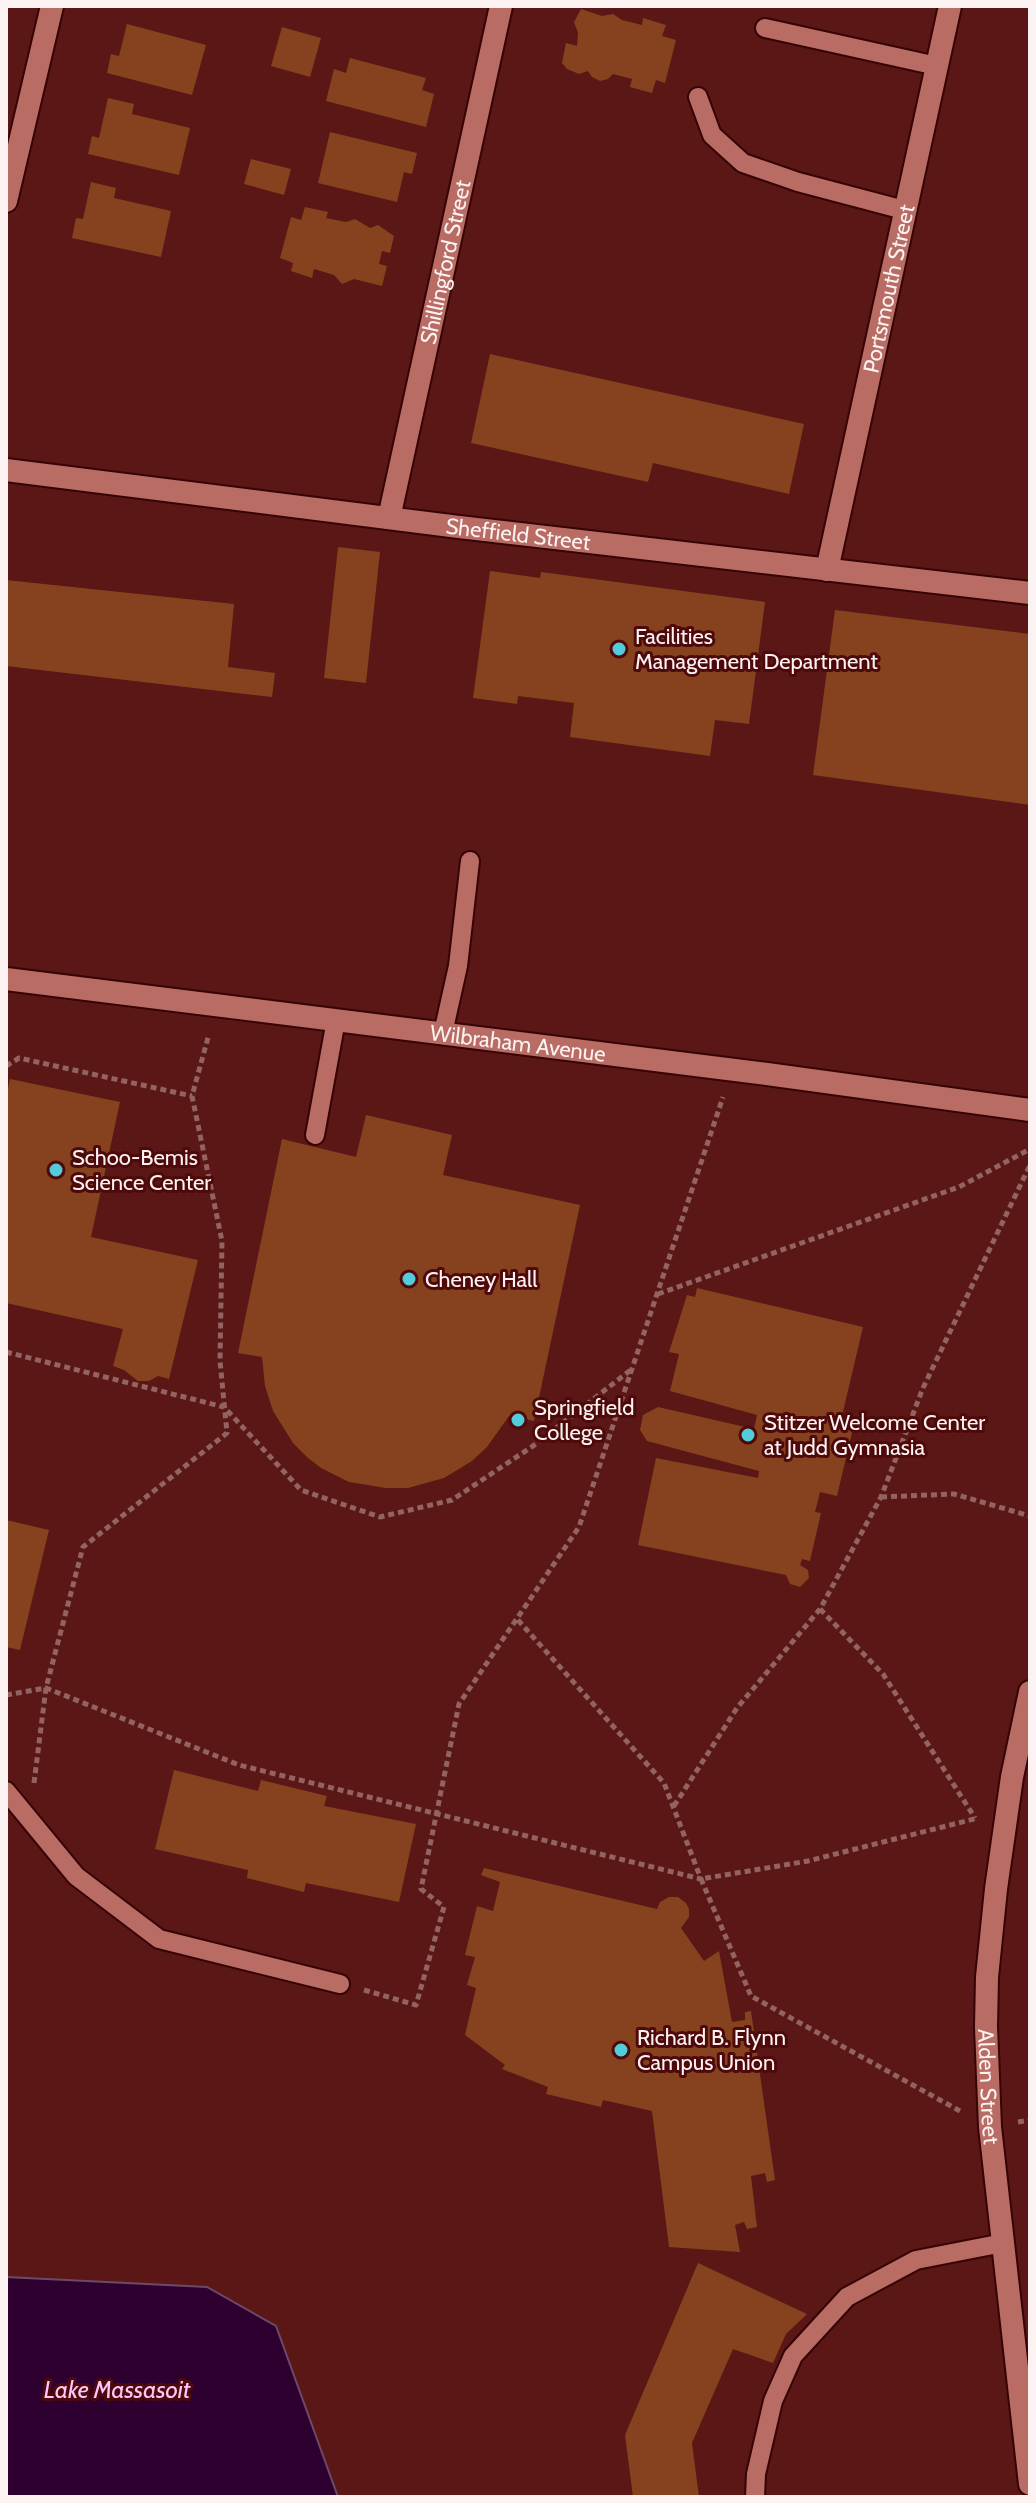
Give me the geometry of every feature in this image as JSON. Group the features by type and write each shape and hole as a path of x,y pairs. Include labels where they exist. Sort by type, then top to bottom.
{"street":[{"path":"6,201 52,6"},
{"name":"Shillingford Street","path":"389,518 501,6"},
{"name":"Portsmouth Street","path":"827,570 950,6"},
{"name":"Sheffield Street","path":"6,470 1030,593"},
{"name":"Wilbraham Avenue","path":"6,979 732,1069 1030,1110"},
{"name":"Alden Street","path":"1030,1692 1006,1811 987,1977 990,2127 1030,2484"}],"lane":[{"path":"765,28 937,66"},
{"path":"698,97 712,135 743,163 798,182 904,210"},
{"path":"443,1033 458,966 470,861"},
{"path":"315,1135 336,1020"},
{"path":"6,1791 76,1876 159,1939 340,1984"},
{"path":"755,2497 756,2474 773,2401 793,2356 847,2297 916,2260 1003,2243"}],"path":[{"path":"30,1820 46,1688 83,1547 227,1433 220,1361 222,1241 192,1096 217,1006"},
{"path":"6,1066 19,1058 192,1096"},
{"path":"340,1984 416,2005 444,1907 421,1889 459,1704 579,1527 732,1069"},
{"path":"657,1295 959,1187 1030,1149"},
{"path":"674,1807 737,1708 820,1609 881,1497 923,1388 1030,1165"},
{"path":"6,1352 224,1407 301,1490 380,1517 452,1500 533,1446 633,1368"},
{"path":"881,1497 954,1494 1030,1516"},
{"path":"820,1609 883,1674 976,1819"},
{"path":"517,1619 664,1783 751,1996 990,2127 1030,2120"},
{"path":"6,1695 46,1688 239,1765 701,1879 808,1861 1006,1811"}],"water":[{"name":"Lake Massasoit","path":"6,2277 207,2287 276,2326 338,2497 6,2497"}],"building":[{"path":"581,9 602,16 613,14 622,20 642,25 643,18 666,25 662,36 676,40 665,83 656,80 652,93 630,87 632,79 613,74 600,81 588,71 579,74 567,69 562,63 566,43 577,46 578,33 574,22"},
{"path":"127,24 206,45 192,95 107,73 111,54 119,56"},
{"path":"282,27 321,38 310,77 271,66"},
{"path":"350,58 426,78 422,90 434,94 426,127 326,101 334,69 346,73"},
{"path":"108,98 134,104 132,114 190,128 179,175 88,154 92,136 99,138"},
{"path":"330,132 417,153 412,174 404,172 397,202 318,183"},
{"path":"251,159 291,169 284,195 244,184"},
{"path":"91,182 116,188 114,198 171,211 161,257 72,238 76,218 83,219"},
{"path":"305,207 328,212 326,218 346,222 355,219 370,228 378,225 394,236 390,253 382,251 379,264 387,266 382,286 354,279 342,284 334,275 314,269 312,278 291,271 293,263 280,258 291,217 301,220"},
{"path":"490,354 804,424 789,494 653,463 648,482 471,443"},
{"path":"338,547 380,552 366,683 324,678"},
{"name":"Facilities Management Department","path":"490,571 540,578 541,572 765,602 749,724 715,720 710,756 570,737 574,703 518,696 517,704 473,698"},
{"path":"6,580 234,604 228,667 275,673 272,697 6,666"},
{"path":"835,610 1030,634 1030,805 813,775"},
{"name":"Schoo-Bemis Science Center","path":"10,1079 120,1102 91,1237 198,1260 169,1379 158,1376 149,1381 138,1381 113,1366 123,1329 6,1303 6,1098"},
{"name":"Cheney Hall","path":"366,1115 452,1135 443,1175 580,1205 534,1421 509,1416 487,1447 472,1461 444,1478 408,1488 349,1482 308,1458 293,1443 273,1411 265,1386 262,1357 238,1353 282,1139 356,1157"},
{"name":"Stitzer Welcome Center at Judd Gymnasia","path":"697,1288 863,1327 842,1416 855,1420 837,1496 820,1492 815,1512 821,1513 810,1561 802,1559 800,1565 808,1570 809,1578 800,1587 790,1584 786,1575 638,1545 656,1458 758,1478 759,1471 647,1441 640,1430 643,1415 658,1407 754,1429 757,1415 670,1391 679,1354 669,1352 687,1295 695,1297"},
{"path":"6,1520 49,1530 20,1650 6,1647"},
{"path":"174,1770 258,1791 261,1780 327,1796 324,1806 416,1824 399,1902 306,1883 304,1892 247,1878 248,1870 155,1849"},
{"name":"Richard B. Flynn Campus Union","path":"484,1868 657,1909 660,1902 669,1897 678,1897 689,1909 689,1917 681,1928 704,1961 719,1951 732,2022 745,2020 745,2012 751,2011 775,2180 767,2182 765,2173 751,2176 757,2227 747,2229 744,2222 735,2225 740,2252 669,2247 652,2111 603,2100 601,2107 546,2094 548,2087 502,2069 505,2065 465,2035 476,1988 467,1985 475,1957 465,1955 477,1906 493,1911 500,1882 481,1875"},
{"path":"698,2263 807,2314 786,2334 773,2363 733,2349 692,2443 699,2497 633,2497 625,2435"}],"place":[{"name":"Facilities Management Department","path":"619,649"},
{"name":"Schoo-Bemis Science Center","path":"56,1170"},
{"name":"Cheney Hall","path":"409,1279"},
{"name":"Springfield College","path":"518,1420"},
{"name":"Stitzer Welcome Center at Judd Gymnasia","path":"748,1435"},
{"name":"Richard B. Flynn Campus Union","path":"621,2050"}]}
